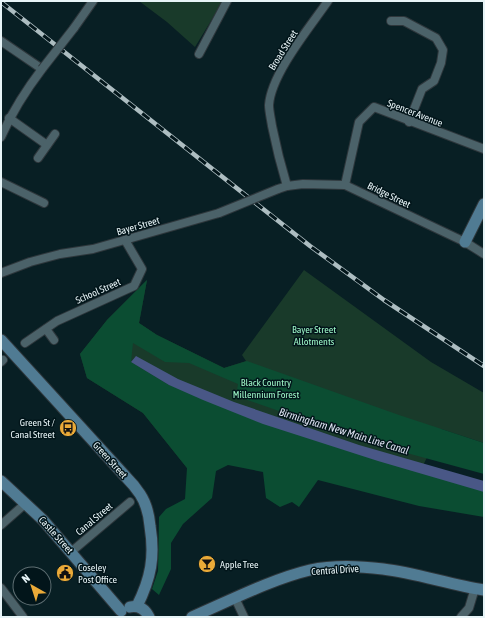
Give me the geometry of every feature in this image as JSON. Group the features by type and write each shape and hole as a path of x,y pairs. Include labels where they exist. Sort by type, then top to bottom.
{"main road":[{"path":"465,242 484,204"},
{"name":"Green Street","path":"1,340 140,494 148,514 153,543 150,573 144,593 137,606"},
{"name":"Castle Street","path":"1,481 43,520 71,552 120,614"},
{"name":"Central Drive","path":"192,617 235,598 311,570 336,568 382,569 409,573 479,589"},
{"path":"120,614 128,607 137,606 142,608 149,617"}],"street":[{"path":"1,137 9,118 26,90 93,1"},
{"path":"199,54 227,1"},
{"name":"Broad Street","path":"287,186 269,107 270,98 285,63 328,1"},
{"path":"391,21 404,22 436,38 442,50 441,63 434,80 422,89 409,122"},
{"path":"1,41 42,69"},
{"name":"Spencer Avenue","path":"345,185 359,122 374,108 484,149"},
{"path":"9,118 47,145"},
{"path":"38,158 56,134"},
{"path":"1,182 44,203"},
{"name":"Bridge Street","path":"278,189 303,184 345,185 465,242 484,254"},
{"name":"Bayer Street","path":"1,273 30,262 52,256 94,249 219,213 278,189"},
{"name":"School Street","path":"25,343 57,321 134,286 142,269 125,240"},
{"path":"46,329 54,340"},
{"name":"Canal Street","path":"71,552 130,502"},
{"path":"1,525 26,503"},
{"path":"1,588 23,617"},
{"path":"461,617 469,608 479,589"},
{"path":"235,598 244,617"}],"green space":[{"path":"139,1 223,1 195,47 167,22"},
{"path":"304,270 431,362 484,393 484,443 441,429 405,502 224,433 187,468 143,413 87,378 80,354 107,320 147,280 139,323 157,335 224,368 246,361 242,355"},
{"name":"Black Country Millennium Forest","path":"147,280 139,323 157,335 224,368 247,361 399,415 484,443 484,474 370,443 236,396 238,384 189,363 165,362 133,343 131,362 169,385 484,491 484,517 419,506 318,480 299,507 292,502 280,507 266,498 263,472 228,465 216,471 212,498 183,524 171,543 171,569 159,595 152,589 158,571 159,517 166,509 185,499 187,468 143,413 87,378 80,354 107,320"}],"water":[{"path":"136,356 178,379 234,402 359,445 484,481 484,492 378,461 263,424 169,385 131,362"}],"railway":[{"path":"1,2 310,246 384,300 484,366"}],"place":[{"name":"Green St / Canal Street","path":"68,428"},
{"name":"Apple Tree","path":"207,564"},
{"name":"Coseley Post Office","path":"65,573"}],"park label":[{"name":"Bayer Street Allotments","path":"314,334"}],"water label":[{"name":"Birmingham New Main Line Canal","path":"344,431"}]}
